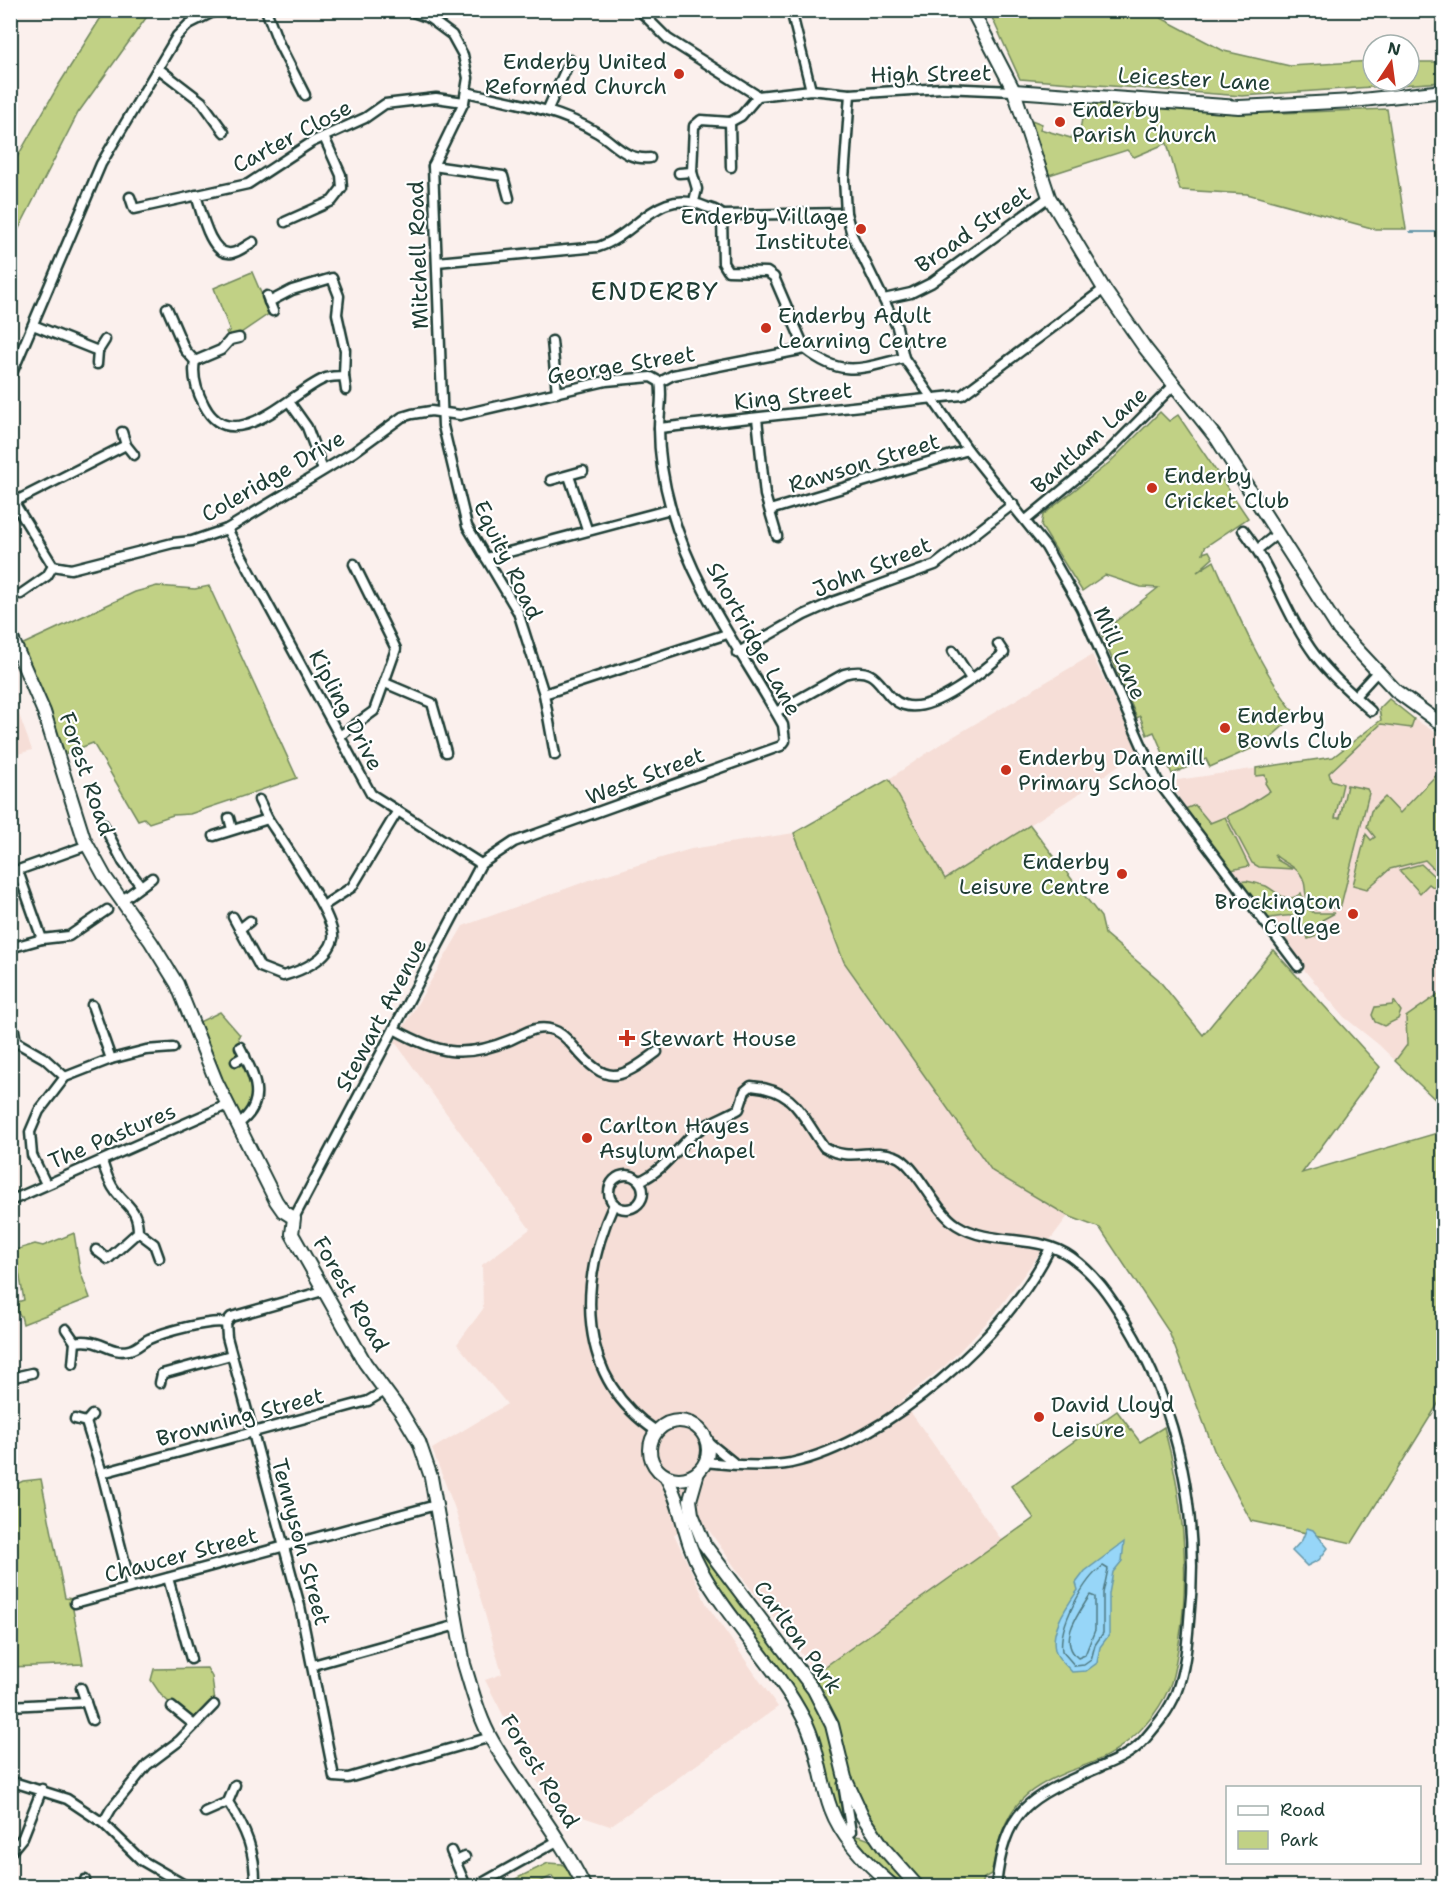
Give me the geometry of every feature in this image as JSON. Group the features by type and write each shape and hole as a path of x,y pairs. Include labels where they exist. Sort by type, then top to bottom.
{"street":[{"path":"10,378 101,164 177,36 189,24 217,10"},
{"path":"266,10 300,93"},
{"name":"Mitchell Road","path":"408,10 429,18 452,35 463,56 468,78 464,102 433,166 443,414"},
{"path":"639,10 668,39 759,96 741,116 730,122 701,120 696,123 692,172 697,189 694,201"},
{"path":"791,10 811,90"},
{"path":"972,10 1014,91 1049,197 1104,289 1174,385 1217,439 1339,630 1396,691 1443,726"},
{"path":"548,111 570,60"},
{"path":"159,69 202,102 224,132"},
{"name":"High Street","path":"759,96 811,90 850,94 942,88 1014,91"},
{"name":"Leicester Lane","path":"1014,91 1239,107 1353,101 1443,92"},
{"path":"466,92 548,111 599,134 624,153 650,158"},
{"path":"723,218 725,267 732,273 771,274 805,349 826,363 846,370 861,370 904,358 897,327 852,235 846,213 844,179 850,94"},
{"name":"Carter Close","path":"130,197 134,209 249,184 312,142 365,118 385,104 436,98 464,102"},
{"path":"730,122 730,167"},
{"path":"285,222 332,201 342,188 341,175 324,137"},
{"path":"433,166 503,176"},
{"path":"508,167 503,176 509,198"},
{"path":"679,173 692,172"},
{"path":"196,195 212,244 226,253 232,253 253,242"},
{"name":"Broad Street","path":"884,299 911,293 931,283 1049,197"},
{"path":"437,262 598,247 614,242 656,207 678,201 694,201 723,218 846,213"},
{"path":"273,311 268,299 332,278 339,296 337,314 345,350 346,390"},
{"name":"King Street","path":"658,428 962,396 1104,289"},
{"path":"167,308 185,350 195,361"},
{"path":"33,325 98,351"},
{"path":"195,361 221,350 231,337"},
{"path":"97,364 98,351 105,340"},
{"path":"552,341 557,393"},
{"name":"George Street","path":"443,414 460,416 606,381 651,377 660,382 673,375 805,349"},
{"name":"Mill Lane","path":"904,358 968,450 1046,547 1080,608 1157,780 1298,966"},
{"path":"195,361 193,372 208,413 226,424 245,426 290,403 324,378 344,376"},
{"name":"Shortridge Lane","path":"660,382 658,428 671,509 685,550 710,605 776,712 786,738"},
{"name":"Bantlam Lane","path":"1026,520 1107,453 1174,385"},
{"path":"290,403 307,427 323,470"},
{"name":"Coleridge Drive","path":"53,566 71,569 173,543 192,541 227,529 323,470 402,417 423,411 443,414"},
{"name":"Equity Road","path":"443,414 459,499 473,540 518,612 544,694 555,755"},
{"path":"757,418 760,464 777,536"},
{"path":"122,432 126,445 134,455"},
{"path":"21,594 47,576 53,566 12,499 126,445"},
{"name":"Rawson Street","path":"770,510 968,450"},
{"path":"551,480 584,471"},
{"path":"569,476 586,529"},
{"name":"John Street","path":"738,653 804,615 835,601 935,565 1013,504"},
{"path":"486,558 586,529 671,509"},
{"name":"Kipling Drive","path":"227,529 372,794 481,864"},
{"path":"1243,530 1258,549 1314,654 1371,711"},
{"path":"1258,549 1277,534"},
{"path":"341,735 374,711 396,649 354,564"},
{"name":"Forest Road","path":"10,634 44,712 87,845 121,901 152,942 177,984 227,1105 276,1201 294,1218 292,1234 323,1291 418,1442 431,1477 457,1625 472,1693 490,1737 559,1840 584,1887"},
{"path":"544,694 727,634"},
{"path":"776,712 844,674 854,671 875,676 890,695 902,705 917,708 932,704 971,679 1004,653 998,644"},
{"path":"953,651 971,679"},
{"path":"1354,696 1377,672"},
{"path":"385,683 432,703 446,752"},
{"name":"West Street","path":"514,842 781,746 786,738"},
{"path":"233,917 241,928 260,967 283,976 317,960 328,950 333,938 332,925 323,906 268,819 259,800"},
{"path":"10,803 10,810"},
{"path":"323,906 352,887 397,812"},
{"path":"229,818 232,829"},
{"path":"214,836 268,819"},
{"path":"103,824 123,862 141,886"},
{"name":"Stewart Avenue","path":"294,1218 312,1179 481,864 514,842"},
{"path":"42,939 14,872 87,845"},
{"path":"121,901 152,878"},
{"path":"10,948 42,939 69,936 107,910"},
{"path":"241,928 250,921"},
{"path":"92,1005 111,1059"},
{"path":"394,1029 426,1047 474,1051 509,1041 536,1028 554,1030 569,1041 593,1070 612,1076 630,1072 657,1052"},
{"path":"14,1030 13,1043 44,1058 65,1077"},
{"path":"238,1124 250,1115 256,1105 253,1074 240,1047"},
{"path":"46,1184 32,1155 30,1132 39,1111 65,1077 111,1059 146,1050 173,1048"},
{"path":"236,1061 245,1056"},
{"path":"640,1181 653,1175 674,1157 691,1136 739,1109 745,1091 751,1086 766,1087 788,1096 824,1147 833,1152 841,1156 887,1155 902,1160 947,1218 967,1231 991,1239 1050,1248 1070,1256 1095,1277 1112,1299 1137,1342 1165,1404 1184,1474 1191,1520 1192,1593 1182,1673 1175,1695 1164,1716 1140,1744 1124,1757 1047,1790 1026,1806 1003,1843 996,1887"},
{"name":"The Pastures","path":"10,1201 227,1105"},
{"path":"102,1161 116,1192 135,1210 138,1232 154,1244 159,1258"},
{"path":"625,1174 640,1181 644,1191 638,1205 628,1209 614,1204 609,1194 615,1179 625,1174"},
{"path":"614,1204 597,1246 591,1276 589,1300 593,1339 600,1362 623,1401 639,1419 656,1431"},
{"path":"96,1250 108,1259 138,1232"},
{"path":"734,1462 707,1441 699,1428 683,1421 673,1420 656,1431 649,1446 649,1455 658,1471 666,1477 683,1479 701,1467 734,1462 765,1466 805,1459 866,1434 898,1414 956,1365 1006,1313 1038,1273 1050,1248"},
{"path":"75,1342 88,1339 123,1351 132,1350 149,1339 217,1320 226,1323 231,1317 323,1291"},
{"name":"Tennyson Street","path":"226,1323 231,1355 284,1546 313,1665 333,1773 339,1778 348,1778 490,1737"},
{"path":"66,1329 75,1342 73,1364"},
{"path":"160,1383 159,1371 231,1355"},
{"path":"10,1378 32,1373"},
{"name":"Browning Street","path":"102,1473 368,1401 385,1391"},
{"path":"86,1422 92,1415"},
{"path":"75,1419 86,1422"},
{"path":"86,1422 102,1473 131,1587"},
{"path":"701,1467 707,1441"},
{"name":"Carlton Park","path":"701,1467 690,1500 692,1514 704,1544 814,1690 832,1725 841,1763 863,1817 886,1851 917,1887"},
{"name":"Carlton Park","path":"666,1477 674,1490 686,1538 701,1571 784,1685 806,1723 813,1740 831,1809 843,1833 893,1887"},
{"name":"Chaucer Street","path":"75,1603 436,1505"},
{"path":"168,1578 191,1659"},
{"path":"313,1665 457,1625"},
{"path":"81,1688 92,1720"},
{"path":"10,1706 86,1702"},
{"path":"102,1824 111,1809 147,1765 179,1742 193,1724 214,1705"},
{"path":"172,1707 193,1724"},
{"path":"841,1763 851,1832"},
{"path":"10,1781 67,1799 102,1824 141,1860 185,1886"},
{"path":"205,1812 228,1802 235,1785"},
{"path":"10,1853 23,1837 42,1790"},
{"path":"228,1802 244,1826 251,1843 255,1887"},
{"path":"477,1887 559,1840"},
{"path":"451,1851 466,1887"},
{"path":"456,1861 465,1857"}],"shaded area":[{"name":"Enderby Danemill Primary School","path":"1092,655 1139,751 1075,796 945,879 889,779 939,745"},
{"path":"10,690 32,750 11,756 10,756"},
{"name":"Brockington College","path":"1389,699 1414,719 1443,737 1443,1107 1378,1044 1344,1017 1300,965 1227,871 1184,808 1171,781 1333,757 1381,720 1379,709"},
{"path":"794,833 844,962 883,1020 935,1088 992,1171 1068,1216 993,1316 947,1364 902,1400 1005,1545 817,1674 744,1580 708,1529 674,1534 707,1605 778,1707 610,1826 550,1806 485,1680 502,1674 455,1509 432,1449 507,1404 457,1344 483,1309 482,1265 530,1229 395,1042 463,926 598,877 691,849"}],"green space":[{"path":"105,11 151,11 78,113 11,244 11,168"},
{"path":"989,11 1015,11 1031,18 1043,11 1148,11 1224,51 1290,66 1361,62 1361,88 1242,96 1020,79"},
{"path":"1421,62 1443,62 1443,82 1421,84"},
{"path":"1078,98 1281,113 1387,109 1406,229 1375,229 1247,194 1180,190 1167,143 1134,157 1127,150 1049,175 1029,119 1042,124 1040,129 1071,138 1073,134 1079,135 1082,119 1096,117"},
{"path":"252,272 261,293 267,296 273,311 241,333 239,338 230,340 226,332 230,331 214,288"},
{"path":"1160,412 1169,421 1178,415 1248,518 1205,547 1203,553 1209,551 1213,558 1197,572 1214,561 1271,679 1296,715 1264,743 1210,767 1206,759 1172,774 1154,732 1147,735 1140,716 1137,718 1101,633 1158,588 1141,587 1105,575 1082,591 1041,526 1043,515 1110,462"},
{"path":"157,586 195,589 209,586 297,778 190,814 173,815 149,823 144,818 138,820 93,743 59,756 17,647 135,592"},
{"path":"1389,699 1414,719 1411,728 1381,724 1329,773 1331,780 1343,784 1335,818 1340,818 1347,785 1367,789 1369,793 1340,909 1329,907 1316,909 1308,901 1303,879 1295,868 1274,854 1277,860 1293,869 1259,867 1252,863 1227,816 1270,791 1265,783 1267,781 1265,775 1256,776 1256,768 1333,757 1381,720 1379,709"},
{"path":"1443,768 1443,890 1437,884 1433,887 1429,884 1420,893 1399,870 1421,864 1435,877 1441,876 1425,860 1390,869 1367,889 1353,885 1366,834 1371,840 1375,837 1367,827 1371,811 1385,797 1400,813"},
{"path":"889,779 945,879 1030,825 1101,917 1105,934 1158,979 1203,1035 1273,950 1380,1067 1302,1173 1437,1133 1443,1138 1443,1396 1352,1543 1251,1521 1214,1450 1169,1332 1100,1228 1068,1216 992,1171 844,962 794,833"},
{"path":"1195,805 1210,823 1225,817 1249,866 1227,871 1185,809"},
{"path":"1246,881 1266,886 1287,898 1301,893 1306,907 1314,913 1335,913 1322,920 1320,935 1308,939 1298,918 1288,916 1266,918 1236,882"},
{"path":"1443,991 1443,1107 1395,1061 1407,1045 1406,1017"},
{"path":"1394,1001 1401,1011 1398,1019 1384,1026 1375,1022 1372,1015 1375,1007 1392,1005"},
{"path":"220,1012 240,1035 238,1037 253,1074 256,1105 238,1124 195,1024"},
{"path":"74,1233 80,1271 90,1298 23,1324 21,1316 11,1308 11,1304 24,1300 15,1250 35,1244 43,1246"},
{"path":"1117,1411 1140,1442 1164,1427 1176,1480 1185,1561 1183,1616 1174,1672 1169,1688 1153,1716 1122,1746 1102,1758 1048,1781 1021,1800 1006,1823 991,1874 984,1878 982,1886 924,1886 884,1839 869,1815 843,1763 809,1678 1034,1518 1011,1486"},
{"path":"41,1479 65,1598 74,1599 72,1604 83,1664 11,1667 10,1487 23,1481"},
{"path":"683,1502 686,1502 688,1516 806,1686 828,1729 847,1822 841,1817 833,1800 821,1747 805,1707 710,1575 693,1542"},
{"path":"207,1668 212,1677 215,1703 193,1724 161,1695 151,1680 154,1669"},
{"path":"854,1836 863,1837 879,1847 910,1886 901,1886 881,1868"},
{"path":"548,1863 562,1864 569,1870 577,1886 559,1886 552,1876 531,1886 501,1886"}],"water":[{"path":"1307,1528 1313,1530 1328,1548 1319,1560 1307,1566 1292,1551 1302,1540"},
{"path":"1124,1542 1122,1561 1113,1572 1109,1594 1109,1635 1100,1647 1097,1663 1086,1671 1072,1672 1061,1661 1054,1645 1060,1620 1078,1590 1076,1583 1085,1571"}],"waterway":[{"path":"1410,232 1444,232"}],"place":[{"name":"Enderby United Reformed Church","path":"679,74"},
{"name":"Enderby Parish Church","path":"1060,122"},
{"name":"Enderby Village Institute","path":"861,229"},
{"name":"Enderby Adult Learning Centre","path":"766,328"},
{"name":"Enderby Cricket Club","path":"1152,488"},
{"name":"Enderby Bowls Club","path":"1225,728"},
{"name":"Enderby Danemill Primary School","path":"1006,770"},
{"name":"Enderby Leisure Centre","path":"1122,874"},
{"name":"Brockington College","path":"1353,914"},
{"name":"Stewart House","path":"627,1038"},
{"name":"Carlton Hayes Asylum Chapel","path":"587,1138"},
{"name":"David Lloyd Leisure","path":"1039,1417"}],"district":[{"name":"ENDERBY","path":"655,290"}]}
